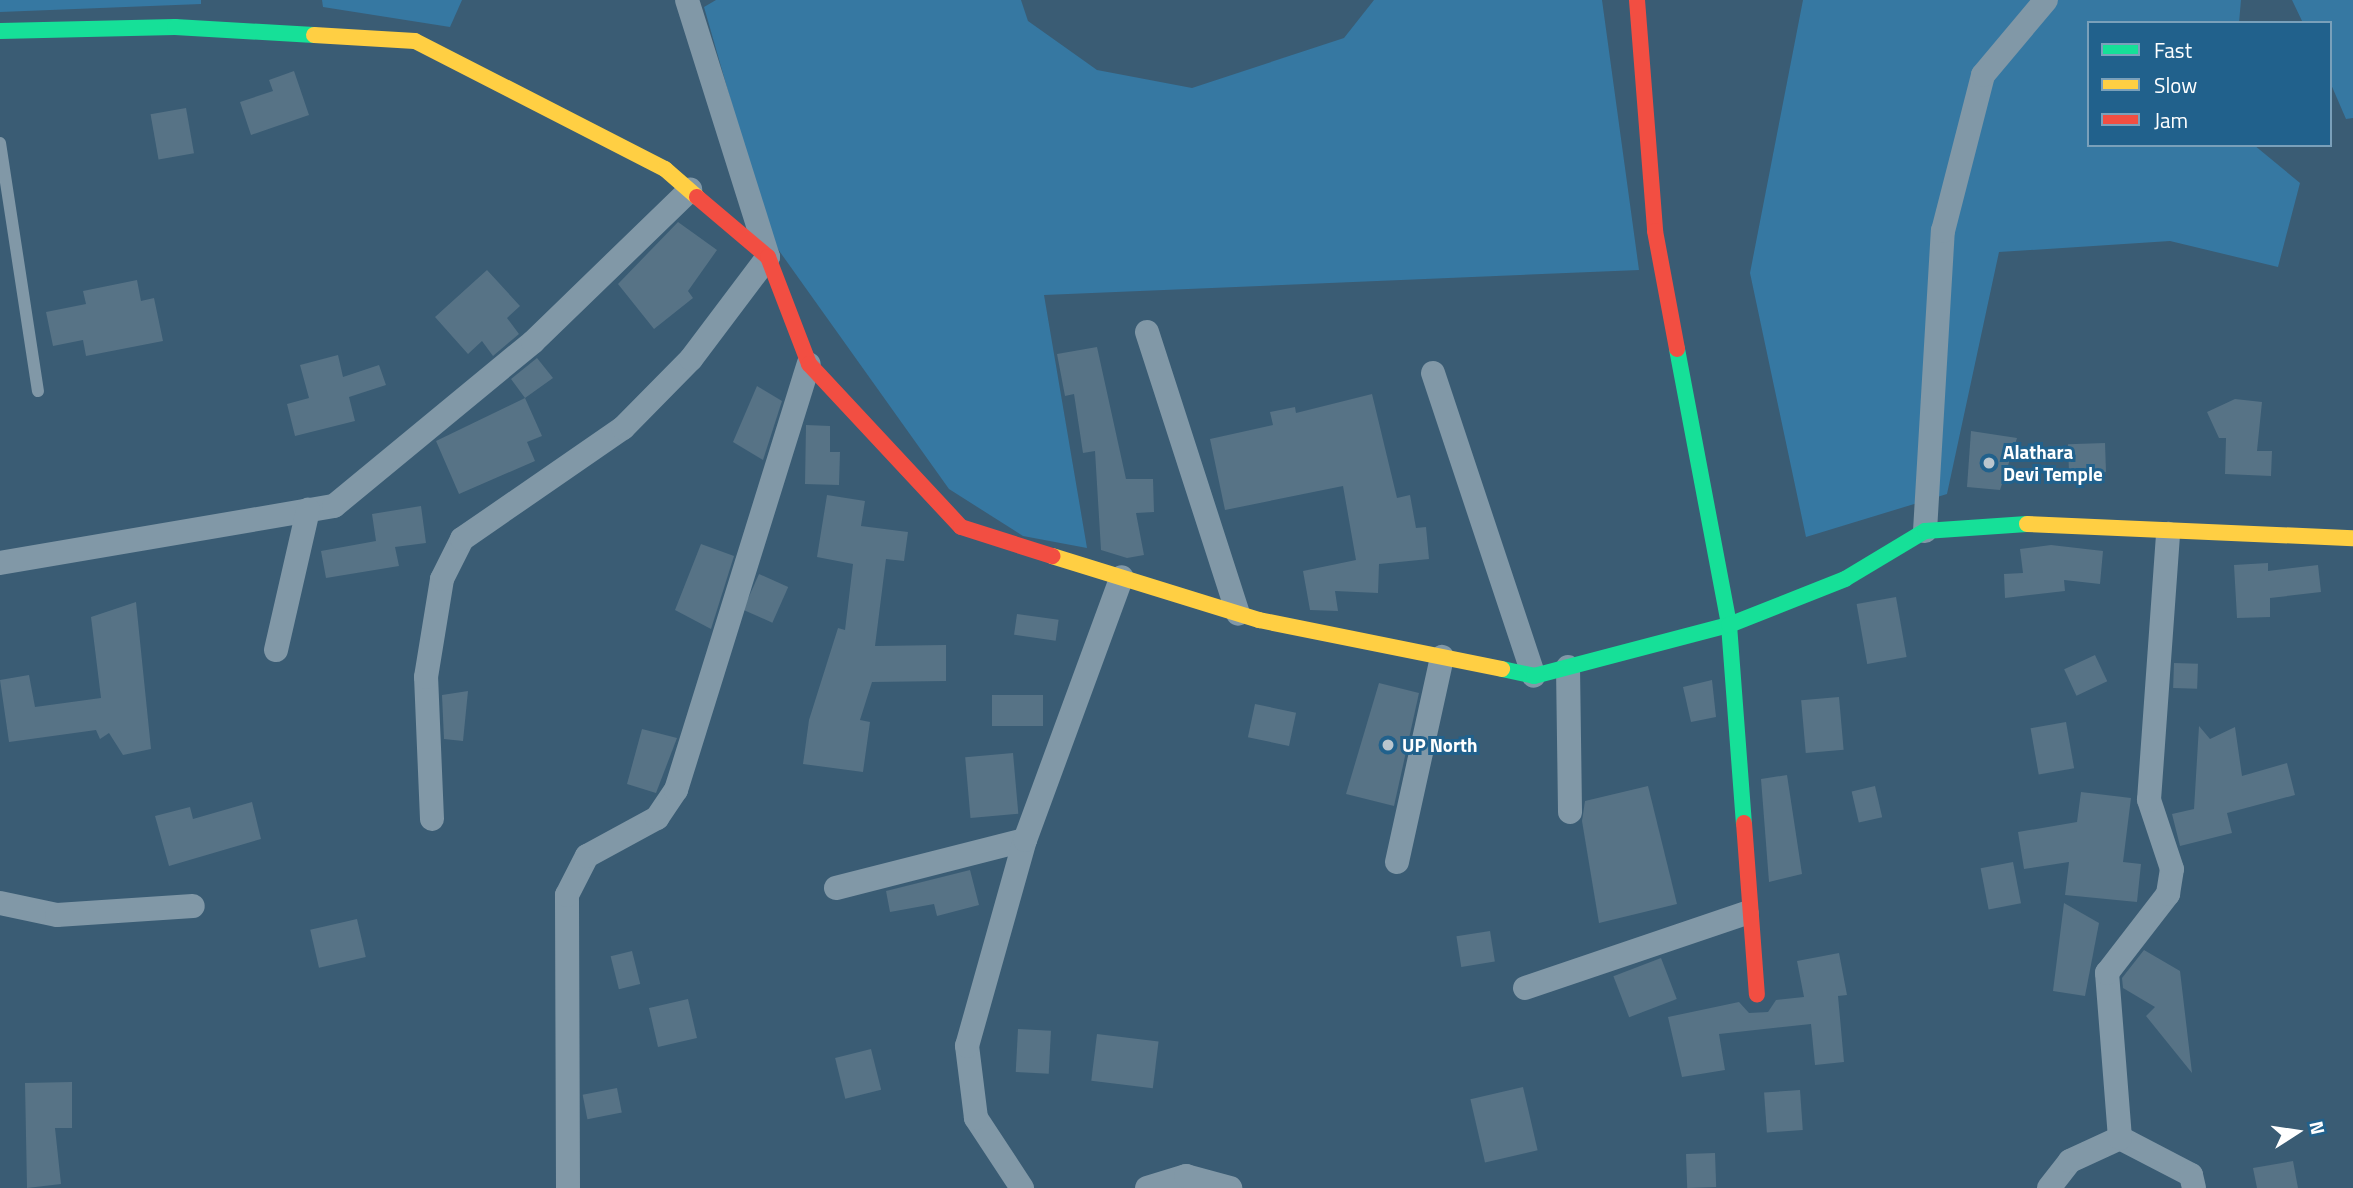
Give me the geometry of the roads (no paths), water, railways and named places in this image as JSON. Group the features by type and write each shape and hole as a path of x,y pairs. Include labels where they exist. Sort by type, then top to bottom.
{"street":[{"path":"687,0 768,257 809,364 961,527 1238,614 1534,676 1728,625 1845,579 1925,531 2026,524 2168,534 2353,538"},
{"path":"1637,0 1655,231 1728,625 1746,913 1757,995"},
{"path":"1925,531 1943,231 1983,75 2046,0"},
{"path":"0,31 175,27 415,41 665,169 768,257"},
{"path":"0,563 334,506 533,342 691,190"},
{"path":"432,819 426,677 442,579 462,539 623,428 684,368 768,257"},
{"path":"1147,332 1238,614"},
{"path":"568,1188 568,895 587,856 657,818 676,790 809,364"},
{"path":"1433,373 1534,676"},
{"path":"276,650 309,510"},
{"path":"2120,1139 2107,973 2168,894 2172,869 2149,800 2168,534"},
{"path":"1022,1188 976,1118 967,1046 1025,840 1122,577"},
{"path":"1397,862 1443,657"},
{"path":"1568,667 1570,811"},
{"path":"836,888 1025,840"},
{"path":"0,903 57,915 193,906"},
{"path":"1525,988 1746,913"},
{"path":"2049,1188 2070,1161 2120,1139"},
{"path":"2120,1139 2191,1175 2194,1188"},
{"path":"1147,1188 1186,1175 1230,1188"}],"lane":[{"path":"0,143 38,391"}],"place":[{"name":"Alathara Devi Temple","path":"1989,463"},
{"name":"UP North","path":"1388,745"}]}
